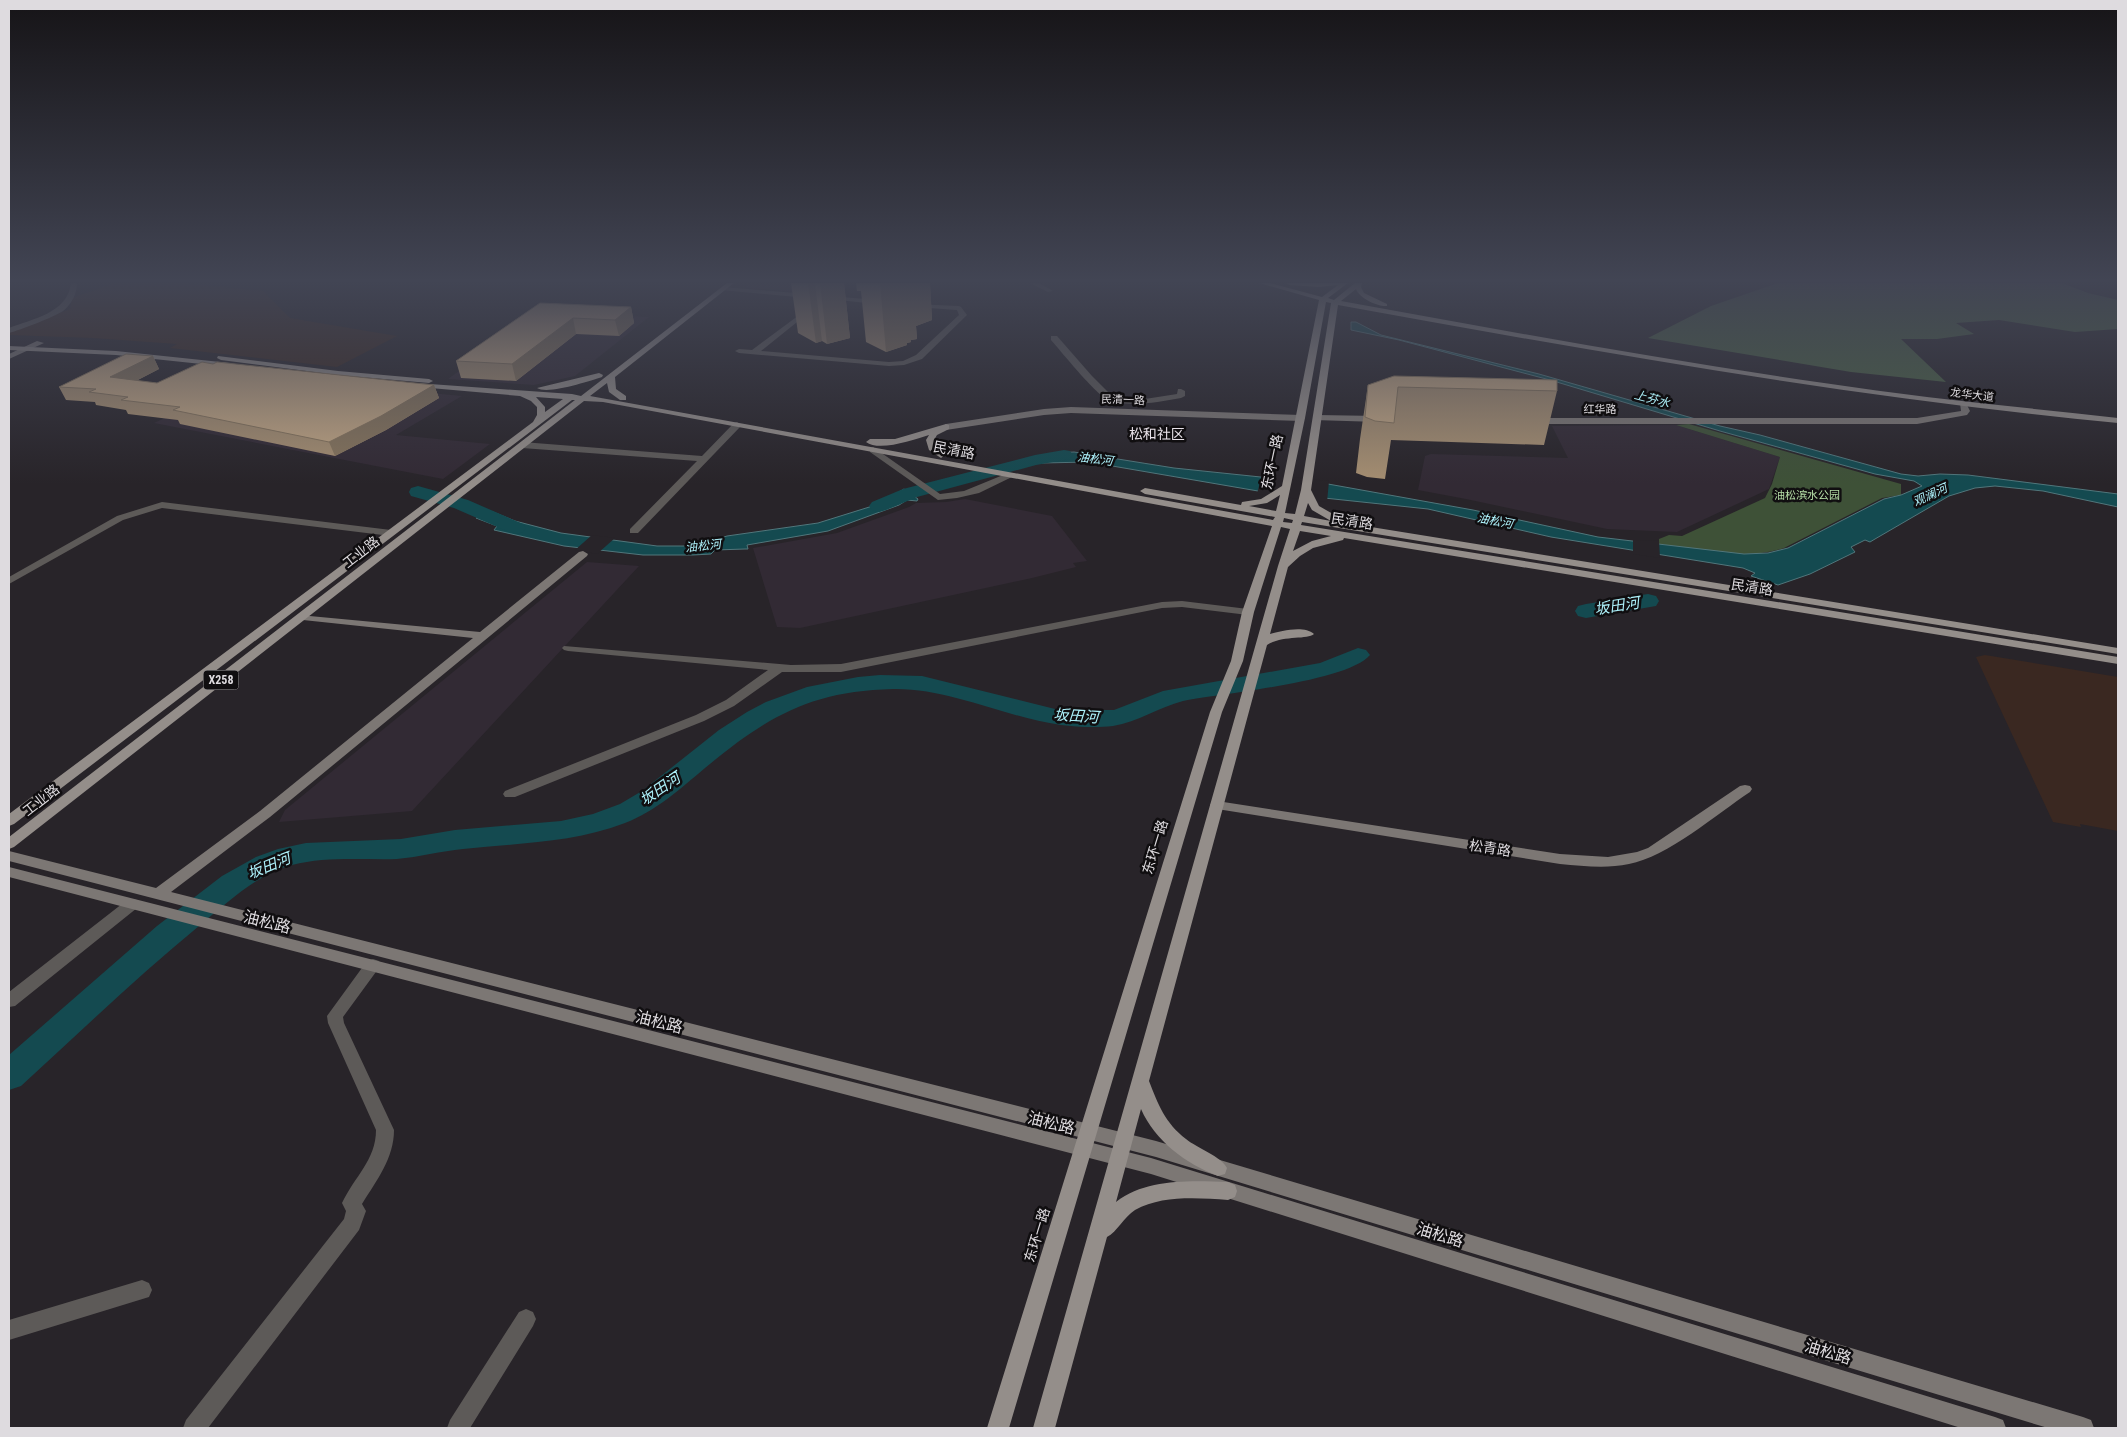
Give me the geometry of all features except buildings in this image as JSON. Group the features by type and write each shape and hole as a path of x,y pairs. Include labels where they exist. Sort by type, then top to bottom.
{"main road":[{"path":"45,350 168,358 336,379 580,395"},
{"path":"148,350 338,373 525,388 580,395"},
{"name":"工业路","path":"9,844 522,445 580,395 599,375 633,350"},
{"name":"工业路","path":"9,820 537,423 611,376 643,350"},
{"name":"东环一路","path":"998,1428 1216,712 1237,661 1248,612 1278,519 1278,497 1286,487 1301,418 1312,350"},
{"path":"1044,1428 1283,566 1307,497 1307,478 1331,350"},
{"name":"龙华大道","path":"1611,350 1778,379 1962,405 2118,420"},
{"name":"龙华大道","path":"1648,350 1805,377 2002,402 2118,414"},
{"path":"525,388 568,384 599,375"},
{"path":"611,376 612,390 624,398"},
{"path":"516,392 528,396 539,404 542,411 537,423"},
{"name":"民清路","path":"580,395 624,398 1011,475 2118,661"},
{"name":"民清路","path":"580,395 738,425 941,455 1220,504 1278,519"},
{"path":"872,446 903,440 946,427"},
{"path":"941,455 933,450 930,440 934,433 946,427"},
{"path":"1220,504 1255,504 1278,497"},
{"path":"1307,497 1315,508 1362,534"},
{"path":"1283,566 1297,552 1313,543 1362,534"},
{"name":"民清路","path":"1362,534 2118,651"},
{"path":"1262,643 1269,638 1284,634 1308,634"},
{"path":"1140,1080 1146,1102 1154,1120 1167,1135 1199,1158 1218,1168"},
{"path":"1096,1240 1110,1219 1121,1208 1136,1199 1156,1193 1182,1190 1228,1191"}],"street":[{"path":"9,357 26,350"},
{"path":"739,351 884,363 908,362 918,357 925,350"},
{"path":"1064,350 1088,378 1111,399 1128,401 1178,398 1182,394 1181,391"},
{"path":"1157,400 1158,412"},
{"name":"红华路","path":"1521,421 1917,422 1964,413 1966,411 1962,405"},
{"name":"民清一路","path":"946,427 1052,411 1158,412 1301,418"},
{"path":"1317,418 1391,419"},
{"path":"634,531 738,425"},
{"path":"522,445 704,460"},
{"path":"872,446 933,495 944,497 967,493 1011,475"},
{"path":"9,581 120,518 162,505 391,533"},
{"path":"165,895 583,554"},
{"path":"568,648 806,670 842,668 1162,605 1182,604 1248,612"},
{"path":"303,617 483,636"},
{"path":"510,794 700,718 730,703 779,668"},
{"name":"松青路","path":"1217,805 1560,859 1615,862 1638,858 1653,850 1745,788"},
{"name":"油松路","path":"9,856 231,912 1086,1140 1121,1149 1218,1168 2083,1428"},
{"name":"油松路","path":"9,872 373,966 1086,1140"},
{"path":"9,1001 132,904"},
{"path":"194,1428 352,1224 356,1212 352,1203 383,1152 386,1139 385,1130 336,1023 335,1016 373,966"},
{"name":"油松路","path":"1121,1149 1228,1191 1995,1428"},
{"path":"9,1330 142,1290"},
{"path":"458,1428 526,1319"}],"shaded area":[{"path":"188,350 370,350 337,367"},
{"path":"487,350 608,350 575,376 534,385 448,379"},
{"path":"254,376 462,396 396,435 490,444 443,479 154,423"},
{"path":"1676,425 1780,457 1769,489 1677,532 1607,529 1418,490 1425,456 1431,454 1568,458 1552,426"},
{"path":"965,499 1052,516 1087,561 1073,563 1076,567 1032,578 800,628 777,627 753,548 837,533 916,503"},
{"path":"587,562 639,566 412,811 279,822 285,810"},
{"path":"1985,655 2118,677 2118,831 2080,824 2081,827 2053,822 1976,657"}],"green space":[{"path":"1720,350 1913,350 1946,382 1851,372"},
{"name":"油松滨水公园","path":"1689,424 1901,484 1901,495 1882,498 1784,548 1769,552 1753,554 1722,553 1659,544 1659,539 1669,535 1682,536 1765,498 1772,484 1780,457 1676,425"}],"water":[{"name":"观澜河","path":"1437,350 1539,374 1720,426 1760,435 1901,474 1918,476 1940,474 1968,475 2118,494 2118,507 2043,491 1995,486 1975,488 1949,496 1870,542 1865,540 1851,547 1855,552 1810,574 1778,585 1751,576 1755,573 1743,568 1551,537 1428,509 1258,491 1089,462 1042,463 1026,460 1054,453 1074,452 1174,468 1328,484 1473,510 1598,537 1744,554 1768,553 1788,548 1884,499 1901,495 1922,486 1914,481 1875,474 1720,431 1550,380"},
{"path":"904,489 918,499 917,501 907,500 899,505 828,531 747,545 748,549 715,550 711,554 643,555 564,546 494,530 497,526 476,518 493,512 515,521 561,533 657,546 695,546 727,536 818,523 879,504"}],"pier":[{"path":"1262,474 1329,481 1327,502 1257,494"},
{"path":"1484,513 1511,518 1506,530 1480,523"},
{"path":"592,535 615,538 597,554 575,550"},
{"path":"1633,540 1659,541 1660,558 1633,554"}],"waterway":[{"name":"油松河","path":"879,506 910,493 1035,460 1064,455"},
{"name":"油松河","path":"418,492 461,504 516,528"},
{"name":"坂田河","path":"1586,611 1648,601"},
{"name":"坂田河","path":"9,1076 168,934 233,883 254,870 278,859 320,851 410,848 455,840 561,830 599,822 629,811 641,804 672,782 728,736 756,717 794,699 836,688 880,682 922,683 1059,717 1114,718 1131,714 1172,696 1326,669 1358,655"}],"district":[{"name":"松和社区","path":"1157,434"}],"water label":[{"name":"上芬水","path":"1652,399"}]}
